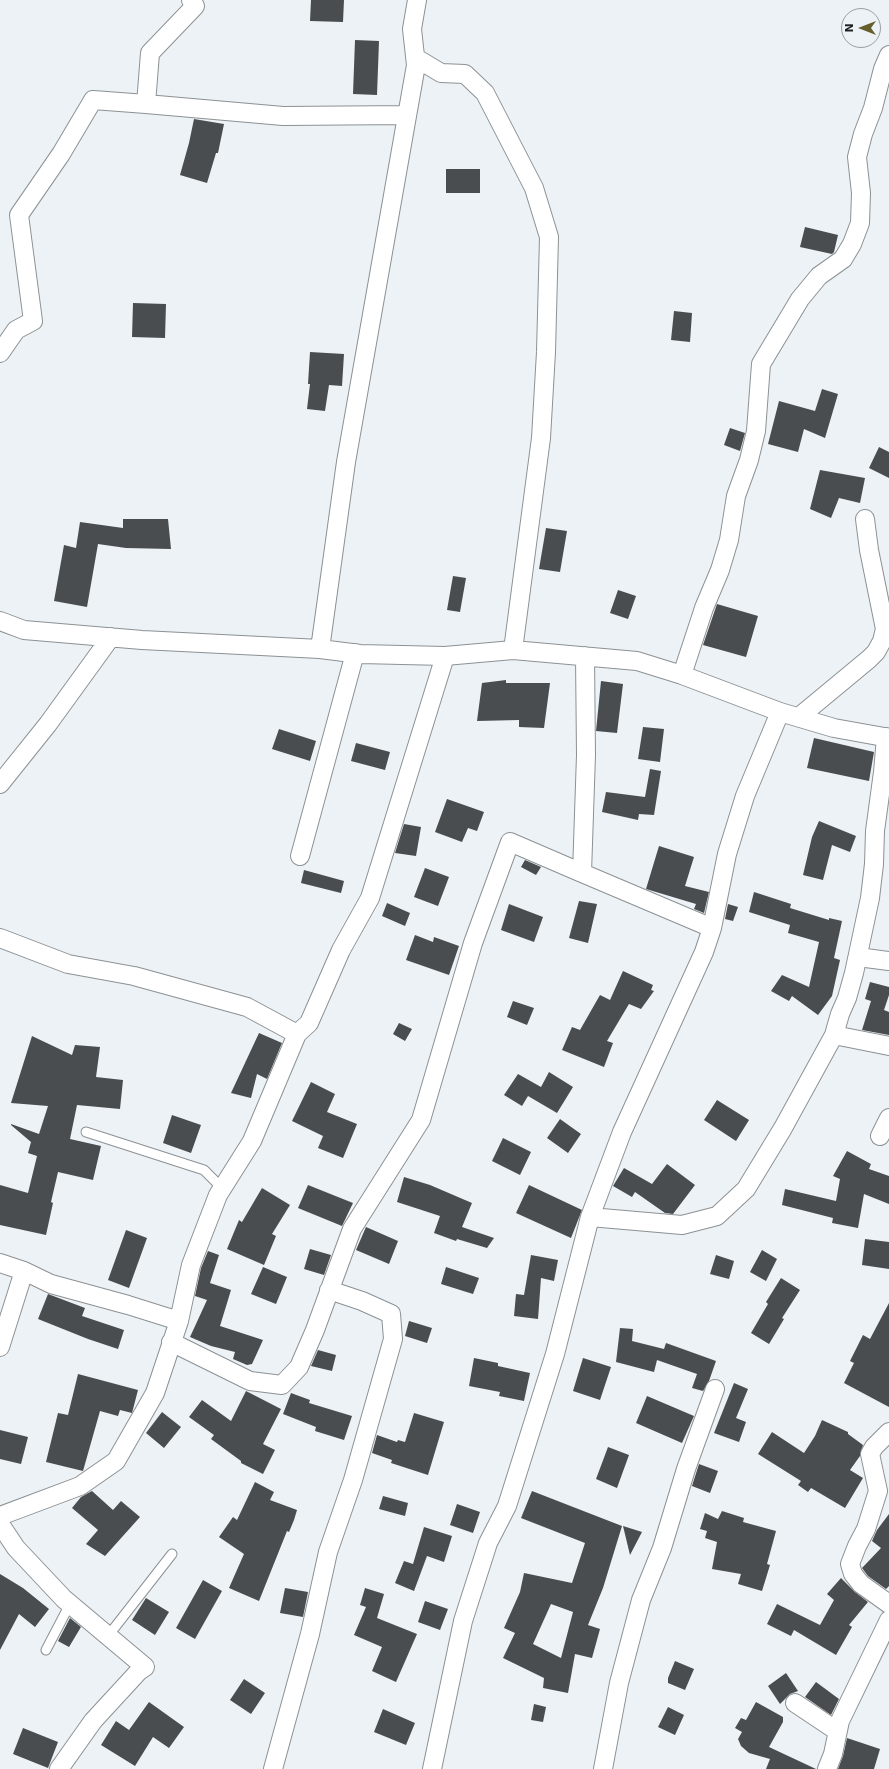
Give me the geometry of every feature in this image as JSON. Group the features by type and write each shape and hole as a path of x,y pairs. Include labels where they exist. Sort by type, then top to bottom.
{"street":[{"path":"146,104 150,53 195,6 191,0"},
{"path":"320,649 346,462 416,65 412,29 417,0"},
{"path":"682,675 704,608 720,570 729,540 736,496 749,460 756,431 761,364 800,299 819,276 842,258 852,244 860,223 861,192 856,157 873,108 883,69 889,56"},
{"path":"416,58 441,73 465,74 485,93 534,188 549,237 546,352 540,438 513,650"},
{"path":"0,353 16,330 33,321 19,215 61,154 93,100 283,116 407,115"},
{"path":"799,717 872,656 882,641 885,629 865,519"},
{"path":"0,621 24,630 110,637 320,649 355,653 444,656 513,650 637,661 682,675 780,712 834,728 887,737 875,831 874,864 870,898 854,973 834,1036 783,1128 746,1188 717,1216 682,1225 590,1217"},
{"path":"0,784 48,724 110,637"},
{"path":"300,856 355,653"},
{"path":"0,1516 80,1486 116,1461 155,1393 179,1321 191,1265 218,1195 252,1141 297,1034 309,1023 341,950 370,898 444,656"},
{"path":"582,873 586,755 585,656"},
{"path":"432,1769 463,1621 488,1543 507,1506 555,1354 590,1217 622,1132 704,952 712,928 727,854 744,796 780,712"},
{"path":"171,1342 250,1381 282,1384 299,1367 352,1230 421,1120 473,943 510,842 712,928"},
{"path":"0,938 68,964 134,976 247,1007 297,1034"},
{"path":"858,957 889,961"},
{"path":"834,1036 889,1046"},
{"path":"880,1136 889,1118"},
{"path":"0,1263 24,1271 51,1284 128,1305 179,1321"},
{"path":"0,1347 24,1271"},
{"path":"273,1769 310,1634 328,1552 353,1480 393,1339 391,1314 362,1301 329,1290"},
{"path":"603,1769 619,1683 641,1600 662,1548 686,1469 715,1389"},
{"path":"889,1432 874,1447 870,1454 878,1490 866,1530 857,1546 850,1564 854,1574 861,1584 889,1604"},
{"path":"0,1524 16,1548 70,1604 145,1666 93,1721 59,1769"},
{"path":"827,1769 833,1754 840,1721 889,1620"},
{"path":"794,1703 837,1731"}],"lane":[{"path":"86,1132 204,1170 222,1188"},
{"path":"108,1636 172,1554"},
{"path":"46,1650 70,1604"}],"building":[{"path":"311,0 344,0 343,22 310,21"},
{"path":"355,40 379,41 377,95 353,94"},
{"path":"194,119 224,124 218,153 216,153 207,183 180,175"},
{"path":"446,169 480,169 480,193 446,193"},
{"path":"805,227 838,235 834,252 832,254 800,247"},
{"path":"133,303 166,304 165,338 132,337"},
{"path":"674,311 692,313 690,342 671,340"},
{"path":"310,352 344,354 342,386 329,385 325,411 307,409 310,384 308,384"},
{"path":"822,389 838,394 825,438 804,429 798,452 768,444 779,401 815,411"},
{"path":"730,428 745,433 740,451 724,445"},
{"path":"879,447 889,452 889,478 869,468"},
{"path":"820,470 865,478 860,503 839,498 831,518 810,509"},
{"path":"123,519 168,519 171,549 126,548 98,544 87,607 54,601 64,545 76,548 80,522 123,528"},
{"path":"546,528 567,531 560,572 539,569"},
{"path":"453,576 466,578 460,612 447,610"},
{"path":"618,590 636,596 628,619 610,613"},
{"path":"717,604 758,616 746,657 703,645"},
{"path":"506,680 506,683 550,683 544,728 519,727 519,720 477,721 482,683"},
{"path":"601,681 623,684 617,733 596,731"},
{"path":"643,727 664,729 660,762 638,759"},
{"path":"279,729 316,741 310,761 272,749"},
{"path":"814,738 874,752 869,781 807,768"},
{"path":"356,743 390,752 385,770 351,761"},
{"path":"650,769 661,771 654,815 639,814 638,820 602,812 606,792 645,797"},
{"path":"447,799 484,812 477,831 468,828 462,842 435,832"},
{"path":"819,821 856,836 850,852 832,845 823,880 803,875 812,837"},
{"path":"404,824 421,827 416,856 395,853"},
{"path":"659,846 694,857 685,886 709,892 704,913 694,909 696,904 646,889"},
{"path":"525,860 541,867 536,875 521,867"},
{"path":"425,868 449,877 438,906 414,897"},
{"path":"304,870 344,881 341,893 301,883"},
{"path":"754,892 791,904 790,908 829,920 829,918 842,921 834,958 840,960 832,996 818,1015 792,996 789,1001 771,991 782,975 809,987 819,942 788,933 790,925 749,912"},
{"path":"579,901 597,904 588,943 569,938"},
{"path":"387,903 410,913 405,926 382,916"},
{"path":"509,904 543,917 534,942 501,930"},
{"path":"728,904 738,907 733,921 725,919"},
{"path":"415,935 433,942 434,937 459,946 449,975 406,960"},
{"path":"623,971 653,985 651,990 654,991 641,1009 629,1004 607,1041 613,1043 604,1067 562,1050 572,1027 580,1030 600,995 610,1000"},
{"path":"870,982 889,987 889,995 884,1010 889,1012 889,1035 862,1030 871,1001 865,999"},
{"path":"513,1001 534,1008 527,1025 507,1017"},
{"path":"399,1023 412,1029 405,1041 393,1034"},
{"path":"259,1033 282,1043 267,1079 257,1074 251,1098 231,1093"},
{"path":"32,1036 72,1055 75,1045 100,1047 96,1077 123,1080 120,1109 77,1105 70,1139 101,1146 93,1180 58,1172 51,1202 53,1203 46,1235 0,1225 0,1185 28,1193 37,1156 28,1153 31,1142 11,1124 39,1134 48,1106 11,1103"},
{"path":"549,1072 573,1087 557,1113 528,1096 522,1106 504,1095 518,1074 541,1087"},
{"path":"311,1082 335,1094 327,1112 357,1124 343,1158 318,1148 323,1136 292,1121"},
{"path":"717,1100 749,1120 736,1141 704,1120"},
{"path":"172,1115 201,1125 191,1153 163,1143"},
{"path":"560,1119 581,1134 568,1153 547,1138"},
{"path":"503,1138 531,1152 520,1175 492,1161"},
{"path":"847,1151 871,1164 869,1169 889,1176 889,1204 864,1194 858,1228 832,1223 833,1218 782,1205 785,1189 836,1201 840,1179 833,1176"},
{"path":"667,1164 695,1185 673,1214 665,1213 635,1192 632,1197 613,1186 624,1168 652,1184"},
{"path":"404,1177 430,1185 472,1203 462,1227 494,1238 487,1248 457,1239 456,1241 434,1233 440,1216 397,1202"},
{"path":"308,1185 353,1203 342,1226 298,1208"},
{"path":"529,1185 582,1210 571,1238 516,1213"},
{"path":"262,1188 290,1205 272,1234 276,1236 264,1265 227,1249 239,1220 242,1222"},
{"path":"366,1227 398,1241 389,1264 356,1250"},
{"path":"126,1230 147,1238 129,1288 108,1280"},
{"path":"865,1239 889,1242 889,1269 862,1265"},
{"path":"310,1249 331,1255 324,1275 304,1269"},
{"path":"762,1250 777,1259 766,1281 750,1272"},
{"path":"208,1251 219,1255 210,1283 231,1290 220,1326 263,1340 252,1364 247,1365 233,1359 235,1352 211,1346 190,1337 207,1300 195,1296 201,1268"},
{"path":"531,1255 558,1260 554,1281 541,1278 538,1319 514,1316 516,1294 524,1295"},
{"path":"716,1255 734,1261 729,1279 710,1274"},
{"path":"263,1267 287,1277 276,1304 251,1294"},
{"path":"446,1267 479,1278 473,1294 441,1284"},
{"path":"781,1278 800,1290 782,1318 784,1319 769,1344 751,1333 768,1304 766,1302"},
{"path":"48,1294 85,1308 82,1316 124,1330 118,1349 38,1319"},
{"path":"889,1303 889,1407 844,1383 854,1363 850,1361 863,1335 870,1339"},
{"path":"409,1321 432,1328 427,1343 405,1336"},
{"path":"620,1328 633,1329 632,1341 664,1349 666,1343 716,1361 709,1381 703,1391 692,1388 697,1374 657,1360 654,1372 616,1362"},
{"path":"318,1350 336,1355 332,1371 311,1366"},
{"path":"474,1358 498,1363 498,1366 530,1373 524,1401 499,1396 500,1392 469,1386"},
{"path":"583,1358 611,1367 600,1400 573,1391"},
{"path":"78,1374 138,1390 132,1413 120,1410 118,1416 100,1411 83,1471 46,1462 58,1413 68,1415"},
{"path":"734,1383 748,1389 736,1418 746,1422 739,1442 714,1433"},
{"path":"246,1391 281,1409 263,1444 275,1450 263,1474 241,1463 241,1461 211,1439 214,1435 189,1417 202,1400 231,1421"},
{"path":"291,1393 310,1400 309,1403 352,1416 344,1440 315,1431 316,1427 283,1414"},
{"path":"647,1396 694,1416 682,1443 636,1423"},
{"path":"162,1412 181,1427 164,1448 146,1433"},
{"path":"414,1413 444,1422 428,1475 391,1463 392,1460 372,1453 377,1435 397,1442 398,1440 405,1442"},
{"path":"822,1420 848,1432 848,1434 863,1445 860,1456 850,1470 863,1478 845,1508 811,1488 808,1492 798,1485 801,1481 758,1454 772,1432 804,1453 815,1436"},
{"path":"0,1430 28,1437 21,1464 0,1459"},
{"path":"608,1447 629,1455 617,1488 596,1479"},
{"path":"699,1464 718,1471 710,1493 692,1486"},
{"path":"255,1482 274,1492 270,1500 297,1510 259,1601 229,1588 244,1554 219,1537 233,1517 237,1520"},
{"path":"92,1491 113,1510 121,1501 140,1517 105,1556 86,1544 98,1530 72,1508 81,1497"},
{"path":"532,1491 622,1526 603,1588 588,1625 600,1629 592,1658 575,1654 568,1693 543,1688 544,1678 503,1658 515,1633 504,1628 520,1592 524,1573 572,1583 585,1543 521,1518","holes":["551,1604 573,1612 561,1658 533,1644"]},
{"path":"383,1496 408,1503 405,1516 379,1509"},
{"path":"457,1504 480,1512 473,1533 450,1525"},
{"path":"722,1511 744,1518 743,1522 776,1531 767,1564 770,1565 762,1591 738,1584 741,1574 712,1569 717,1542 705,1538 707,1531 700,1529 705,1513 718,1519"},
{"path":"889,1514 889,1586 886,1589 868,1576 862,1568 881,1548 872,1541 877,1530"},
{"path":"623,1526 642,1532 630,1555"},
{"path":"424,1527 452,1536 444,1562 427,1556 414,1591 395,1583 404,1561 413,1564"},
{"path":"0,1574 23,1588 49,1609 35,1627 19,1614 0,1650"},
{"path":"841,1578 868,1602 849,1625 852,1627 836,1655 794,1630 791,1636 767,1624 777,1604 820,1625 834,1600 827,1594"},
{"path":"203,1580 222,1591 195,1639 176,1628"},
{"path":"285,1588 308,1592 303,1617 280,1613"},
{"path":"365,1588 384,1594 377,1618 417,1634 396,1682 372,1671 382,1647 354,1635 366,1607 360,1605"},
{"path":"146,1598 169,1612 155,1635 132,1620"},
{"path":"425,1601 448,1609 440,1630 418,1622"},
{"path":"70,1618 81,1627 69,1647 58,1641"},
{"path":"675,1661 694,1669 685,1690 668,1683 668,1678"},
{"path":"786,1673 798,1691 790,1694 780,1704 768,1686"},
{"path":"244,1679 265,1693 251,1714 230,1700"},
{"path":"816,1682 839,1699 831,1715 805,1697"},
{"path":"149,1702 184,1727 169,1748 153,1737 135,1766 101,1745 116,1721 129,1730"},
{"path":"756,1702 783,1717 783,1722 769,1747 816,1769 766,1769 770,1759 749,1753 741,1746 738,1739 742,1732 735,1728 741,1718 746,1720"},
{"path":"534,1704 546,1707 543,1722 531,1720"},
{"path":"668,1707 684,1715 675,1735 658,1727"},
{"path":"383,1709 415,1723 406,1745 374,1732"},
{"path":"23,1728 58,1742 48,1768 13,1754"},
{"path":"847,1738 880,1749 874,1769 838,1769"}]}
